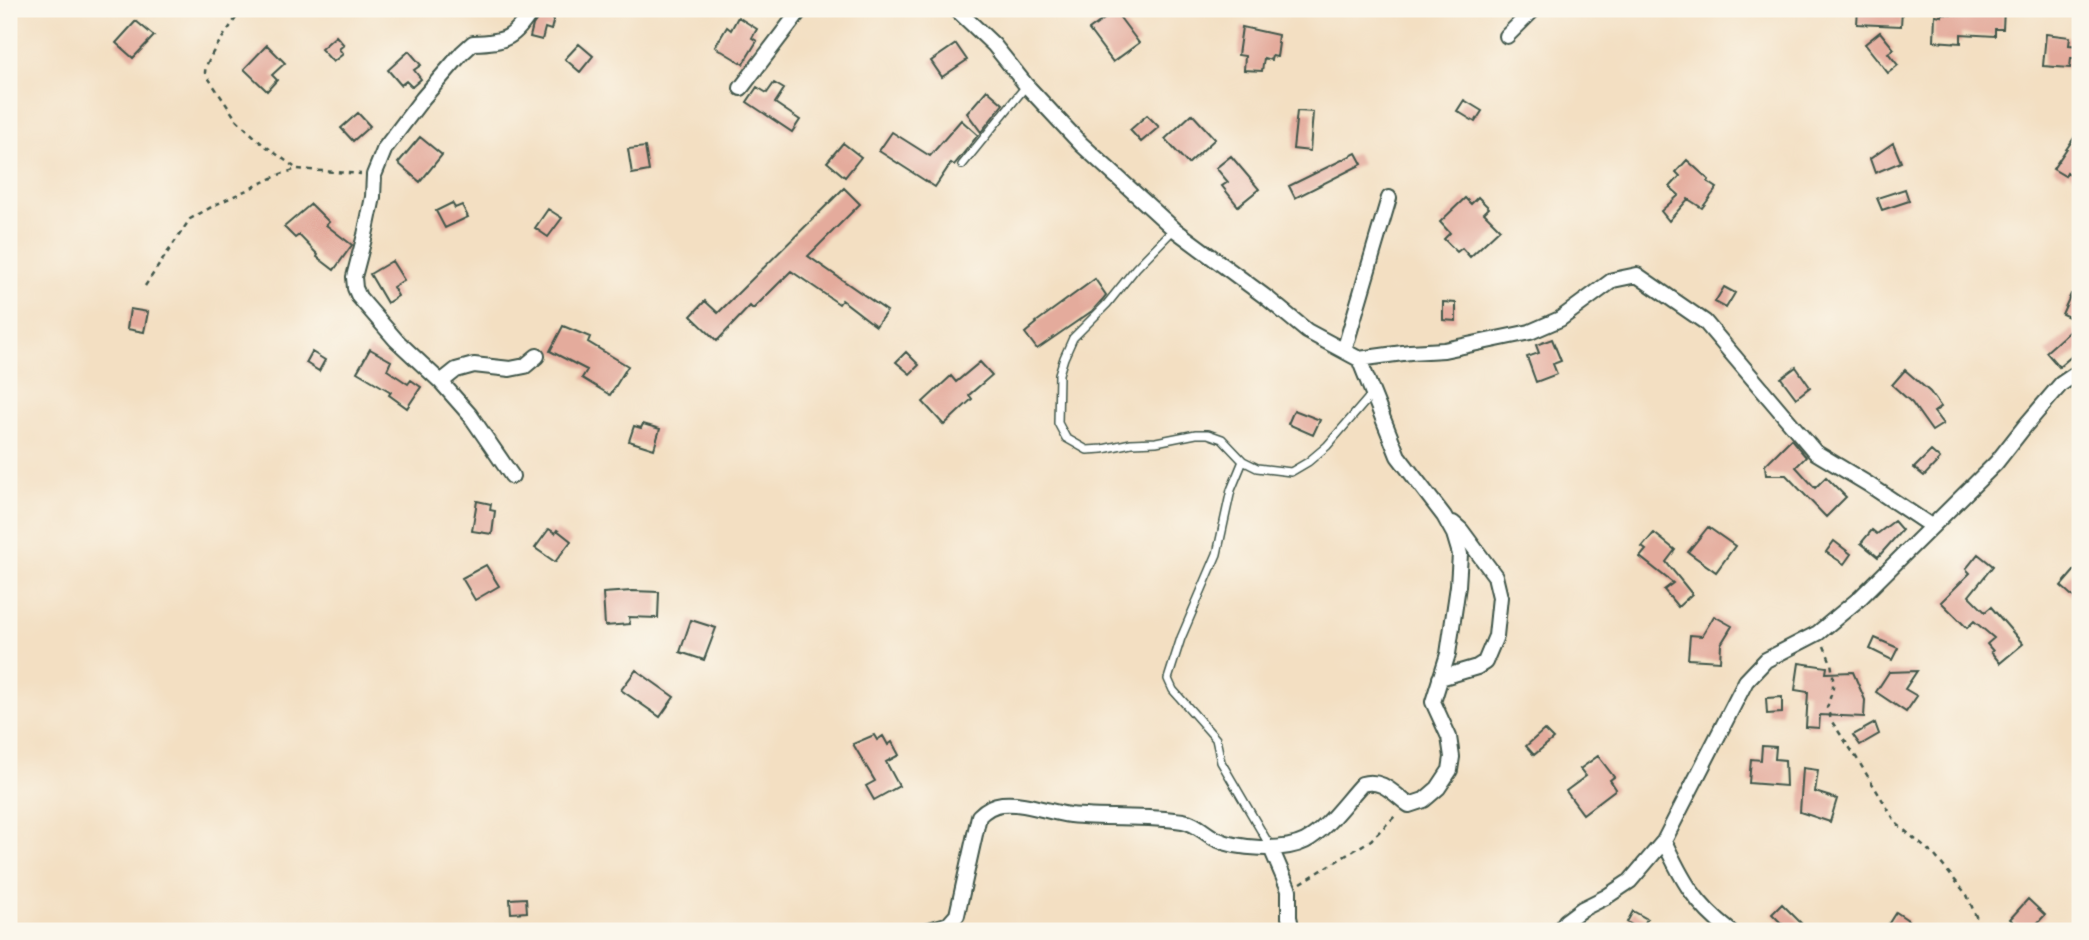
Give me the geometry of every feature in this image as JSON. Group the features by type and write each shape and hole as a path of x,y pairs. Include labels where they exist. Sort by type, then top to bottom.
{"street":[{"path":"512,476 470,415 441,382 396,340 359,297 354,277 373,197 374,175 384,148 462,53 473,43 496,42 513,36 533,9"},
{"path":"741,88 801,9"},
{"path":"956,9 994,44 1026,85 1081,144 1174,229 1307,331 1359,359 1444,350 1531,332 1560,319 1613,280 1637,275 1705,322 1815,452 1931,526"},
{"path":"1507,36 1534,9"},
{"path":"1344,351 1389,198"},
{"path":"441,382 456,370 474,365 510,369 525,366 537,356"},
{"path":"926,931 949,924 957,915 979,816 987,808 999,804 1021,804 1070,815 1148,817 1186,822 1216,839 1259,849 1304,841 1323,827 1362,784 1377,782 1409,805 1424,800 1438,788 1450,770 1452,748 1433,702 1448,654 1460,554 1454,534 1444,516 1398,456 1359,359"},
{"path":"1559,931 1566,921 1582,909 1630,881 1664,841 1746,681 1766,660 1818,633 1860,598 1996,463 2061,384 2080,370"},
{"path":"1440,678 1485,662 1496,636 1500,597 1495,576 1461,530 1444,516"},
{"path":"1664,841 1683,881 1711,916 1730,931"},
{"path":"1271,848 1289,890 1292,931"}],"lane":[{"path":"962,165 1026,85"},
{"path":"1174,229 1073,338 1059,373 1058,423 1066,439 1087,450 1208,434 1222,439 1243,461 1257,468 1291,472 1308,462 1326,446 1373,394"},
{"path":"1243,461 1231,490 1217,554 1181,638 1168,679 1173,690 1216,739 1221,762 1271,848"}],"path":[{"path":"241,9 205,64 205,73 236,119 260,142 297,169"},
{"path":"145,286 190,219 281,174 297,169 374,175"},
{"path":"1818,633 1831,663 1833,675 1833,688 1827,708 1832,722 1897,824 1935,856 1967,895 1982,931"},
{"path":"1289,890 1371,840 1409,805"}],"building":[{"path":"1858,9 1902,9 1901,26 1857,24"},
{"path":"1982,9 2004,9 2003,29 1995,29 1995,36 1961,34 1961,43 1934,41 1935,15 1942,16 1942,13 1981,16"},
{"path":"1115,11 1139,43 1113,62 1089,30"},
{"path":"540,15 554,18 551,30 545,28 542,40 530,37 533,25"},
{"path":"738,17 757,29 752,38 757,41 743,64 715,47 727,27 731,30"},
{"path":"136,21 154,36 133,58 116,43"},
{"path":"1242,27 1278,35 1277,57 1272,56 1271,60 1264,58 1262,71 1244,70 1245,56 1238,55"},
{"path":"1880,32 1894,49 1888,53 1898,65 1888,73 1865,44"},
{"path":"2046,34 2070,37 2069,45 2080,46 2079,58 2071,58 2070,68 2043,66"},
{"path":"336,36 344,45 339,49 343,54 333,62 321,49"},
{"path":"579,44 593,56 580,72 565,59"},
{"path":"956,44 967,60 942,77 931,61"},
{"path":"267,45 285,63 272,75 277,80 267,91 244,69"},
{"path":"409,51 421,65 414,70 421,79 412,87 406,81 401,85 388,70"},
{"path":"774,83 784,89 775,103 800,120 792,132 747,102 757,87 767,93"},
{"path":"987,90 1003,104 981,132 967,113"},
{"path":"1464,100 1482,111 1475,122 1457,111"},
{"path":"1297,111 1313,112 1310,151 1293,149"},
{"path":"358,113 370,126 353,141 341,128"},
{"path":"1192,114 1215,139 1188,164 1165,139"},
{"path":"1147,115 1159,127 1141,142 1130,130"},
{"path":"961,120 978,135 954,165 951,163 935,187 879,151 892,132 930,156"},
{"path":"2080,129 2080,181 2067,172 2065,176 2053,169"},
{"path":"420,137 442,155 420,182 398,163"},
{"path":"843,143 861,157 845,177 827,162"},
{"path":"1893,143 1901,162 1875,173 1870,159"},
{"path":"645,147 649,171 632,174 628,149"},
{"path":"1356,153 1362,164 1295,198 1289,186"},
{"path":"1231,156 1259,189 1238,206 1222,186 1228,182 1216,168"},
{"path":"1687,160 1717,188 1702,208 1688,199 1669,221 1661,211 1679,195 1670,187 1680,176 1676,172"},
{"path":"844,188 860,204 808,256 887,311 876,326 842,300 839,304 791,271 753,309 750,306 717,341 691,316 705,301 718,313"},
{"path":"1905,189 1909,201 1882,210 1877,198"},
{"path":"1478,197 1489,208 1484,213 1500,229 1470,257 1462,248 1457,252 1444,239 1450,233 1440,222 1465,198 1471,204"},
{"path":"452,203 455,208 462,205 468,217 445,228 436,211"},
{"path":"311,204 329,222 326,225 352,245 334,270 317,257 299,235 295,238 284,227"},
{"path":"548,209 562,218 548,237 535,228"},
{"path":"392,261 404,280 393,287 398,296 387,303 370,274"},
{"path":"1095,279 1106,295 1102,300 1092,311 1037,349 1025,333"},
{"path":"1724,287 1735,293 1726,308 1715,302"},
{"path":"2071,294 2080,298 2080,322 2062,314"},
{"path":"1443,302 1456,303 1456,321 1443,320"},
{"path":"130,309 148,312 144,332 127,329"},
{"path":"563,326 590,337 588,342 628,366 610,395 582,378 587,370 550,351"},
{"path":"2072,329 2080,339 2080,349 2059,367 2046,352"},
{"path":"1552,339 1561,361 1553,364 1557,374 1536,382 1527,357 1539,353 1536,345"},
{"path":"370,349 391,361 387,370 408,384 411,380 421,387 407,408 389,395 391,392 357,372"},
{"path":"312,352 325,360 319,371 306,363"},
{"path":"906,352 919,365 910,374 896,362"},
{"path":"980,362 992,375 969,395 972,399 944,425 923,402 951,376 956,382"},
{"path":"1796,367 1810,387 1796,398 1781,378"},
{"path":"1905,370 1930,392 1941,407 1934,412 1943,424 1932,431 1912,403 1892,385"},
{"path":"1294,410 1320,420 1313,435 1288,424"},
{"path":"643,424 660,429 654,449 629,441 634,426 641,428"},
{"path":"1791,439 1806,457 1796,467 1815,488 1826,477 1846,497 1826,517 1786,475 1766,475 1765,465"},
{"path":"1931,451 1940,459 1924,476 1914,468"},
{"path":"477,501 491,504 490,510 495,511 492,534 472,531"},
{"path":"1894,521 1902,530 1878,557 1861,543 1872,530 1877,534"},
{"path":"1708,527 1735,546 1716,572 1688,552"},
{"path":"549,529 555,533 557,530 571,541 555,562 535,548"},
{"path":"1654,533 1675,550 1666,562 1692,594 1678,607 1664,590 1673,583 1640,557 1646,550 1642,547"},
{"path":"1834,541 1851,554 1844,564 1826,552"},
{"path":"1978,554 1993,566 1969,596 1985,612 1991,607 2023,644 2000,663 1987,644 1994,638 1974,621 1967,628 1941,602 1970,573 1966,569"},
{"path":"2080,564 2080,603 2061,586"},
{"path":"486,565 499,586 475,600 462,578"},
{"path":"659,592 658,618 629,617 630,624 605,626 603,593"},
{"path":"1714,616 1732,626 1721,644 1720,661 1688,659 1690,635 1702,636"},
{"path":"691,620 716,628 704,660 680,652"},
{"path":"1875,638 1898,648 1892,660 1870,649"},
{"path":"1799,663 1827,667 1826,673 1853,672 1865,700 1864,717 1820,715 1819,728 1806,727 1808,692 1795,690"},
{"path":"636,670 674,697 660,717 621,690"},
{"path":"1917,671 1905,689 1917,696 1906,712 1876,692 1889,672"},
{"path":"1782,697 1782,713 1767,714 1766,698"},
{"path":"1875,723 1879,734 1860,745 1853,735"},
{"path":"1544,730 1553,739 1534,755 1526,746"},
{"path":"874,735 877,740 883,736 888,745 892,742 899,755 886,762 899,786 874,800 866,786 875,781 853,744"},
{"path":"1762,746 1776,747 1775,759 1785,760 1786,786 1749,783 1751,759 1761,760"},
{"path":"1598,756 1614,777 1610,780 1616,789 1583,814 1566,791 1586,776 1580,769"},
{"path":"1803,768 1818,770 1815,792 1837,799 1830,822 1800,812"},
{"path":"526,898 527,912 511,913 510,899"},
{"path":"2028,899 2045,915 2030,931 2023,931 2010,919"},
{"path":"1782,904 1801,923 1793,931 1789,931 1772,914"},
{"path":"1633,911 1647,919 1641,930 1627,922"},
{"path":"1896,912 1908,920 1900,931 1884,931"}]}
